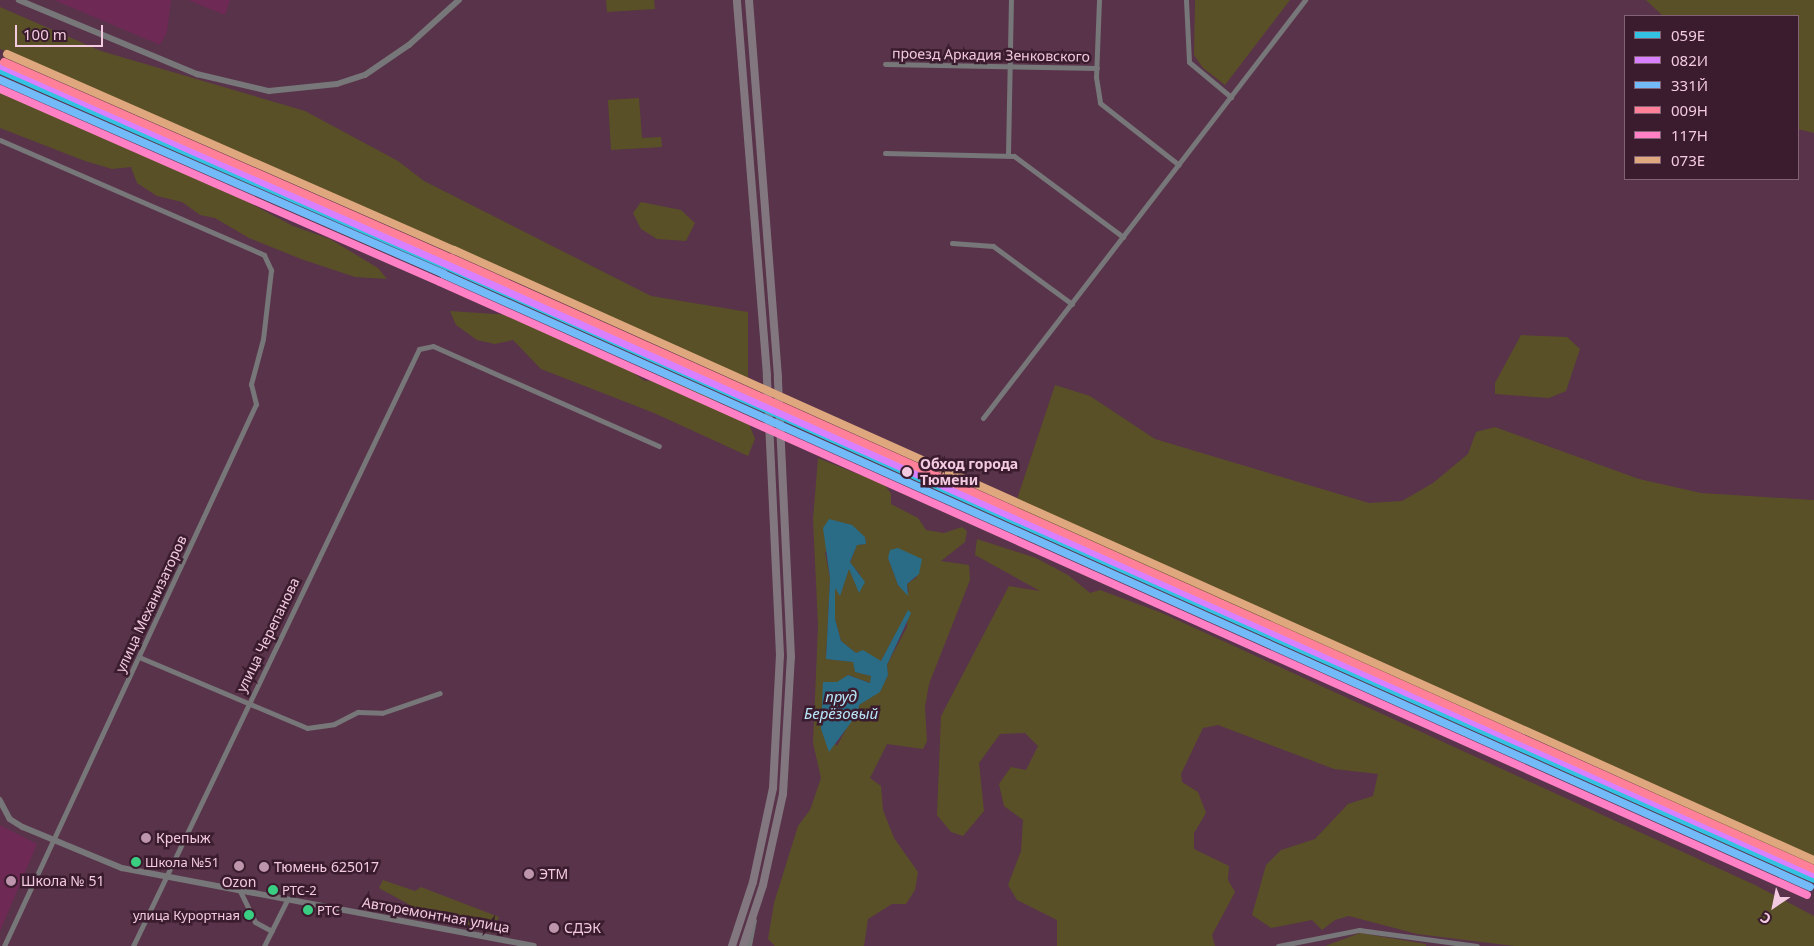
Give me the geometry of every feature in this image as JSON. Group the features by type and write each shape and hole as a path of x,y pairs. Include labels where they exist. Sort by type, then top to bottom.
{"highway":[{"path":"731,946 740,927 767,820 778,740 780,611 767,376 737,0"},
{"path":"743,946 755,911 777,823 789,741 791,648 783,454 749,0"}],"street":[{"path":"19,0 215,80 269,91 337,84 365,75 409,45 459,0"},
{"path":"1008,154 1011,0"},
{"path":"1099,0 1096,68 1100,103 1179,165"},
{"path":"1186,0 1189,62 1230,97"},
{"path":"984,418 1305,0"},
{"name":"проезд Аркадия Зенковского","path":"884,64 1096,68"},
{"name":"улица Механизаторов","path":"0,140 220,236 269,261 270,297 251,384 256,404 4,946"},
{"path":"885,153 1008,154 1124,237"},
{"path":"952,243 993,246 1072,304"},
{"name":"улица Черепанова","path":"133,946 248,702 419,349 433,346 659,446"},
{"path":"139,656 306,728 334,724 358,712 382,713 440,693"},
{"name":"Авторемонтная улица","path":"0,800 10,818 54,841 103,862 287,900 534,946"},
{"path":"240,890 255,922 272,932"},
{"path":"264,946 287,900"},
{"path":"749,946 755,911"},
{"path":"1278,946 1358,930 1477,946"}],"shaded area":[{"path":"54,0 171,0 167,32 160,45"},
{"path":"188,0 230,0 225,15"},
{"path":"606,0 654,0 655,9 607,12"},
{"path":"1195,0 1290,0 1225,85 1203,68 1194,55"},
{"path":"1646,0 1814,0 1814,133 1799,129 1799,15 1662,15"},
{"path":"0,7 101,51 305,111 398,161 424,181 651,296 748,312 748,378 735,380 0,49"},
{"path":"0,91 103,130 172,162 293,226 330,239 378,268 387,279 355,277 301,259 249,238 215,218 200,215 182,202 157,196 137,183 131,167 112,169 85,161 0,128"},
{"path":"639,98 642,138 661,137 662,147 611,150 608,100"},
{"path":"641,202 681,210 695,223 686,241 657,239 641,229 633,213"},
{"path":"450,311 525,316 613,359 645,381 670,379 700,392 747,419 755,439 748,456 654,413 541,369 513,340 495,344 477,340 456,325"},
{"path":"1521,335 1567,337 1580,349 1566,391 1549,398 1495,394 1495,383"},
{"path":"1055,385 1090,396 1155,439 1369,503 1402,501 1433,483 1468,454 1476,432 1495,427 1639,479 1701,493 1814,500 1814,866 1692,814 1620,774 1279,630 1013,511"},
{"path":"818,458 885,485 891,494 891,504 918,518 926,530 944,533 962,527 967,531 965,542 941,561 969,565 970,580 929,684 925,707 927,741 923,749 887,744 870,778 881,786 883,810 894,838 918,872 915,890 906,904 892,904 868,919 864,946 775,946 768,939 774,903 798,826 810,810 821,778 813,743 818,626 813,519","holes":["865,537 866,544 857,545 850,563 860,574 859,592 849,568 840,595 834,586 835,619 841,641 856,653 881,661 908,611 907,627 887,665 888,675 880,691 859,705 837,746 821,729 822,710 848,675 871,683 871,676 855,672 854,662 826,659 830,578 825,552","888,558 917,577 907,584 909,592 898,585"]},
{"path":"977,539 1036,558 1068,575 1090,593 1100,590 1162,613 1755,885 1814,916 1814,946 1514,946 1417,934 1349,916 1335,920 1322,930 1312,920 1271,928 1252,915 1266,865 1281,850 1315,839 1348,804 1373,796 1378,774 1334,769 1218,725 1203,728 1181,774 1182,782 1198,792 1206,813 1194,833 1194,849 1229,866 1228,880 1235,892 1212,935 1215,946 1057,946 1057,920 1017,900 1008,885 1021,851 1023,820 1004,806 999,784 1011,767 1026,770 1038,746 1025,733 1000,734 979,763 984,811 963,836 951,832 937,815 941,716 1009,586 1040,591 975,555"},
{"name":"Школа № 51","path":"0,825 37,844 0,931"},
{"path":"383,880 415,891 421,887 499,917 492,933 437,920 379,888"},
{"path":"1360,933 1426,944 1426,946 1325,946"}],"water":[{"name":"пруд Берёзовый","path":"829,519 852,525 865,537 866,544 857,545 850,562 865,582 859,593 849,569 840,596 835,588 835,619 841,641 856,653 863,650 881,661 908,610 911,613 887,665 888,675 880,692 859,705 858,713 829,752 821,729 823,682 837,682 848,675 870,683 871,676 855,672 853,662 826,659 830,578 823,528"},
{"path":"898,548 922,559 919,574 907,584 908,596 898,585 888,558 890,550"}],"transit line":[{"name":"073Е","path":"7,54 454,250 1814,860"},
{"name":"009Н","path":"4,62 451,258 1814,869"},
{"name":"082И","path":"0,65 1814,874"},
{"name":"059Е","path":"0,70 447,266 1814,879"},
{"name":"331Й","path":"0,80 443,274 1810,887"},
{"name":"117Н","path":"0,89 440,282 1807,895"}],"place":[{"name":"Обход города Тюмени","path":"907,472"},
{"name":"Крепыж","path":"146,838"},
{"name":"Школа №51","path":"136,862"},
{"name":"Ozon","path":"239,866"},
{"name":"Тюмень 625017","path":"264,867"},
{"name":"ЭТМ","path":"529,874"},
{"name":"Школа № 51","path":"11,881"},
{"name":"РТС-2","path":"273,890"},
{"name":"РТС","path":"308,910"},
{"name":"улица Курортная","path":"249,915"},
{"name":"СДЭК","path":"554,928"}]}
